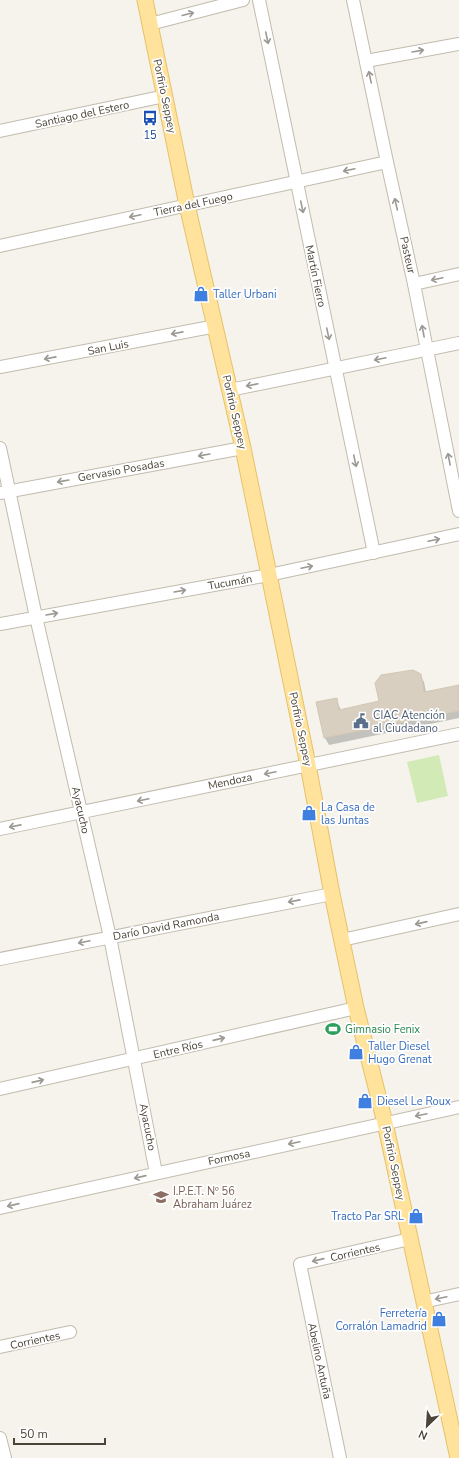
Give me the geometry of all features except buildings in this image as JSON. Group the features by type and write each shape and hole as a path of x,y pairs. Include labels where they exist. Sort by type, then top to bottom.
{"main road":[{"name":"Porfirio Seppey","path":"145,0 187,205 243,448 356,1008 385,1123 458,1458"}],"street":[{"path":"150,24 243,0"},
{"name":"Martín Fierro","path":"259,0 374,553"},
{"name":"Pasteur","path":"353,0 414,284 459,511"},
{"path":"366,61 459,44"},
{"name":"Santiago del Estero","path":"0,131 165,96"},
{"name":"Tierra del Fuego","path":"0,246 387,162"},
{"path":"414,284 459,274"},
{"name":"San Luis","path":"0,368 216,326"},
{"path":"230,390 459,343"},
{"name":"Ayacucho","path":"0,448 4,492 36,617 110,936 156,1173"},
{"name":"Gervasio Posadas","path":"4,492 243,448"},
{"name":"Tucumán","path":"0,624 269,575 459,534"},
{"name":"Mendoza","path":"0,828 81,813 459,734"},
{"name":"Darío David Ramonda","path":"0,959 110,936 332,894"},
{"path":"342,940 459,914"},
{"name":"Entre Ríos","path":"0,1089 356,1008"},
{"name":"Formosa","path":"0,1208 459,1107"},
{"name":"Corrientes","path":"300,1264 410,1239"},
{"name":"Abelino Antuña","path":"300,1264 340,1458"},
{"path":"423,1302 459,1294"},
{"name":"Corrientes","path":"0,1347 70,1332"},
{"path":"0,1438 5,1458"}],"green space":[{"path":"439,755 448,796 417,803 407,762"}],"place":[{"name":"15","path":"150,118"},
{"name":"Taller Urbani","path":"201,294"},
{"name":"CIAC Atención al Ciudadano","path":"361,721"},
{"name":"La Casa de las Juntas","path":"309,813"},
{"name":"Gimnasio Fenix","path":"333,1029"},
{"name":"Taller Diesel Hugo Grenat","path":"356,1052"},
{"name":"Diesel Le Roux","path":"365,1101"},
{"name":"I.P.E.T. Nº 56 Abraham Juárez","path":"161,1197"},
{"name":"Tracto Par SRL","path":"416,1216"},
{"name":"Ferretería Corralón Lamadrid","path":"439,1319"}]}
